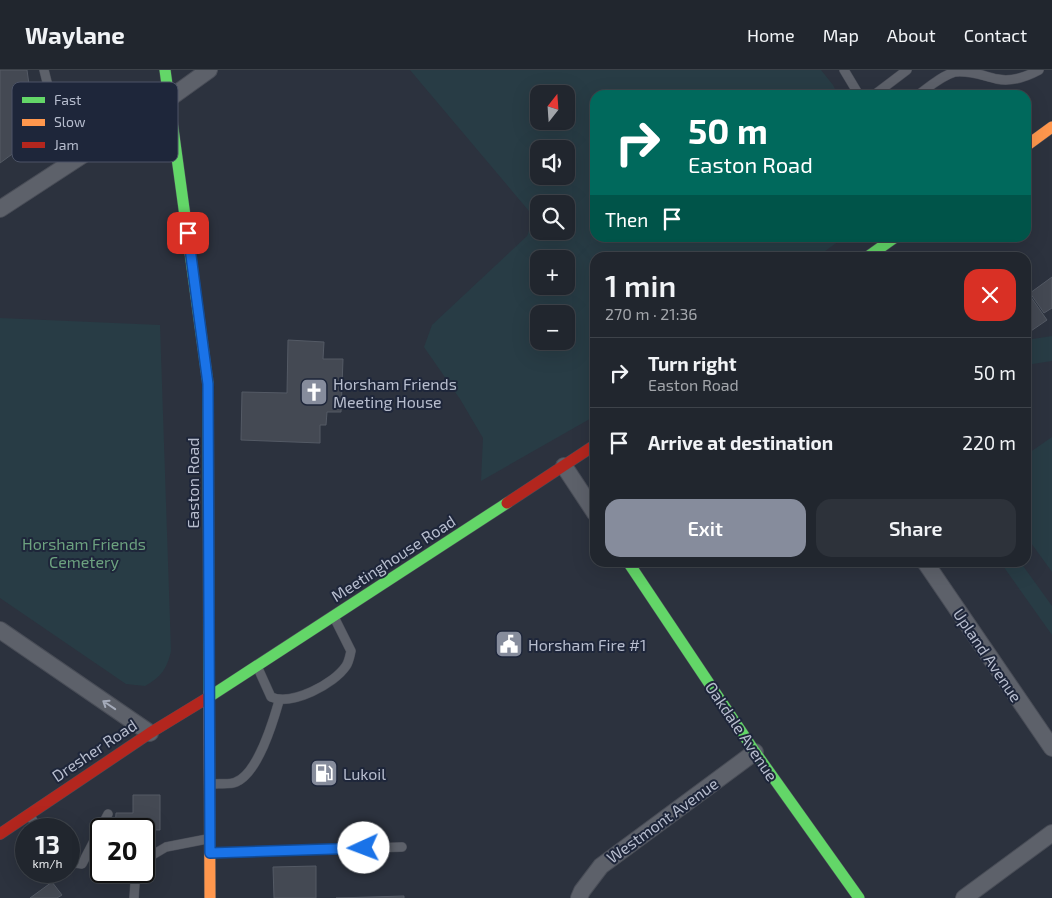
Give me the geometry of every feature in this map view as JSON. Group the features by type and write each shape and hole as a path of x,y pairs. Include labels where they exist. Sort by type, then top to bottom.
{"main road":[{"path":"1031,143 1052,127"},
{"name":"Easton Road","path":"178,158 208,384 210,898"},
{"path":"874,252 888,242"},
{"name":"Meetinghouse Road","path":"209,697 590,448"},
{"name":"Oakdale Avenue","path":"631,567 755,752 859,898"},
{"name":"Dresher Road","path":"0,834 150,733 209,697"}],"street":[{"path":"178,92 209,70"},
{"path":"0,209 72,162"},
{"path":"564,466 590,505"},
{"name":"Upland Avenue","path":"928,567 1052,748"},
{"path":"0,630 150,733"},
{"name":"Westmont Avenue","path":"579,898 601,866 755,752"},
{"path":"964,898 1052,833"}],"lane":[{"path":"844,70 856,90"},
{"path":"881,90 907,70"},
{"path":"925,90 945,76 956,71 975,72 1002,80 1027,76 1039,70"},
{"path":"1031,143 1052,139"},
{"path":"257,666 271,697 279,701 309,693 328,683 347,665 351,651 333,616"},
{"path":"209,784 236,782 254,765 271,728 279,701"},
{"path":"29,814 31,818"},
{"path":"80,864 82,864 108,814"},
{"path":"155,854 166,847 210,839"},
{"path":"210,853 402,847"},
{"path":"134,898 135,883"}],"green space":[{"path":"410,70 821,70 833,85 836,90 590,90 590,242 838,242 824,252 590,252 590,419 481,481 483,438 460,399 424,347 432,325 527,236 530,228 530,240 575,240 575,195 530,195 530,212"},
{"name":"Horsham Friends Cemetery","path":"0,318 160,325 171,651 168,663 162,672 145,686 126,684 0,598"},
{"path":"1052,336 1052,361 1031,364 1031,339"},
{"path":"1052,437 1052,572 1031,543 1031,452"},
{"path":"1004,567 1024,567 1052,606 1052,635"}],"building":[{"path":"0,70 27,70 29,82 12,82 12,154 0,163"},
{"path":"1052,277 1052,308 1044,313 1031,292"},
{"path":"1031,297 1047,320 1031,331"},
{"name":"Horsham Friends Meeting House","path":"288,340 324,342 323,359 343,359 341,412 327,412 326,425 320,425 320,443 241,440 242,392 287,393"},
{"path":"133,795 160,795 160,830 155,830 155,818 116,818 116,813 133,813"},
{"path":"316,866 316,898 274,898 273,867"},
{"path":"51,883 53,883 62,895 57,898 30,898"},
{"path":"404,896 404,898 336,898"}],"traffic: fast":[{"path":"165,70 167,82"},
{"path":"178,162 208,384 209,692"},
{"path":"874,252 888,242"},
{"path":"209,697 507,503"},
{"path":"631,567 755,752 859,898"}],"traffic: slow":[{"path":"1031,142 1052,127"},
{"path":"209,692 210,898"}],"traffic: jam":[{"path":"507,503 590,448"},
{"path":"0,834 150,733 209,697"}],"place":[{"name":"Horsham Friends Meeting House","path":"314,392"},
{"name":"Horsham Fire #1","path":"509,644"},
{"name":"Lukoil","path":"324,773"}],"route":[{"path":"188,233 208,384 210,853 364,848"}]}
